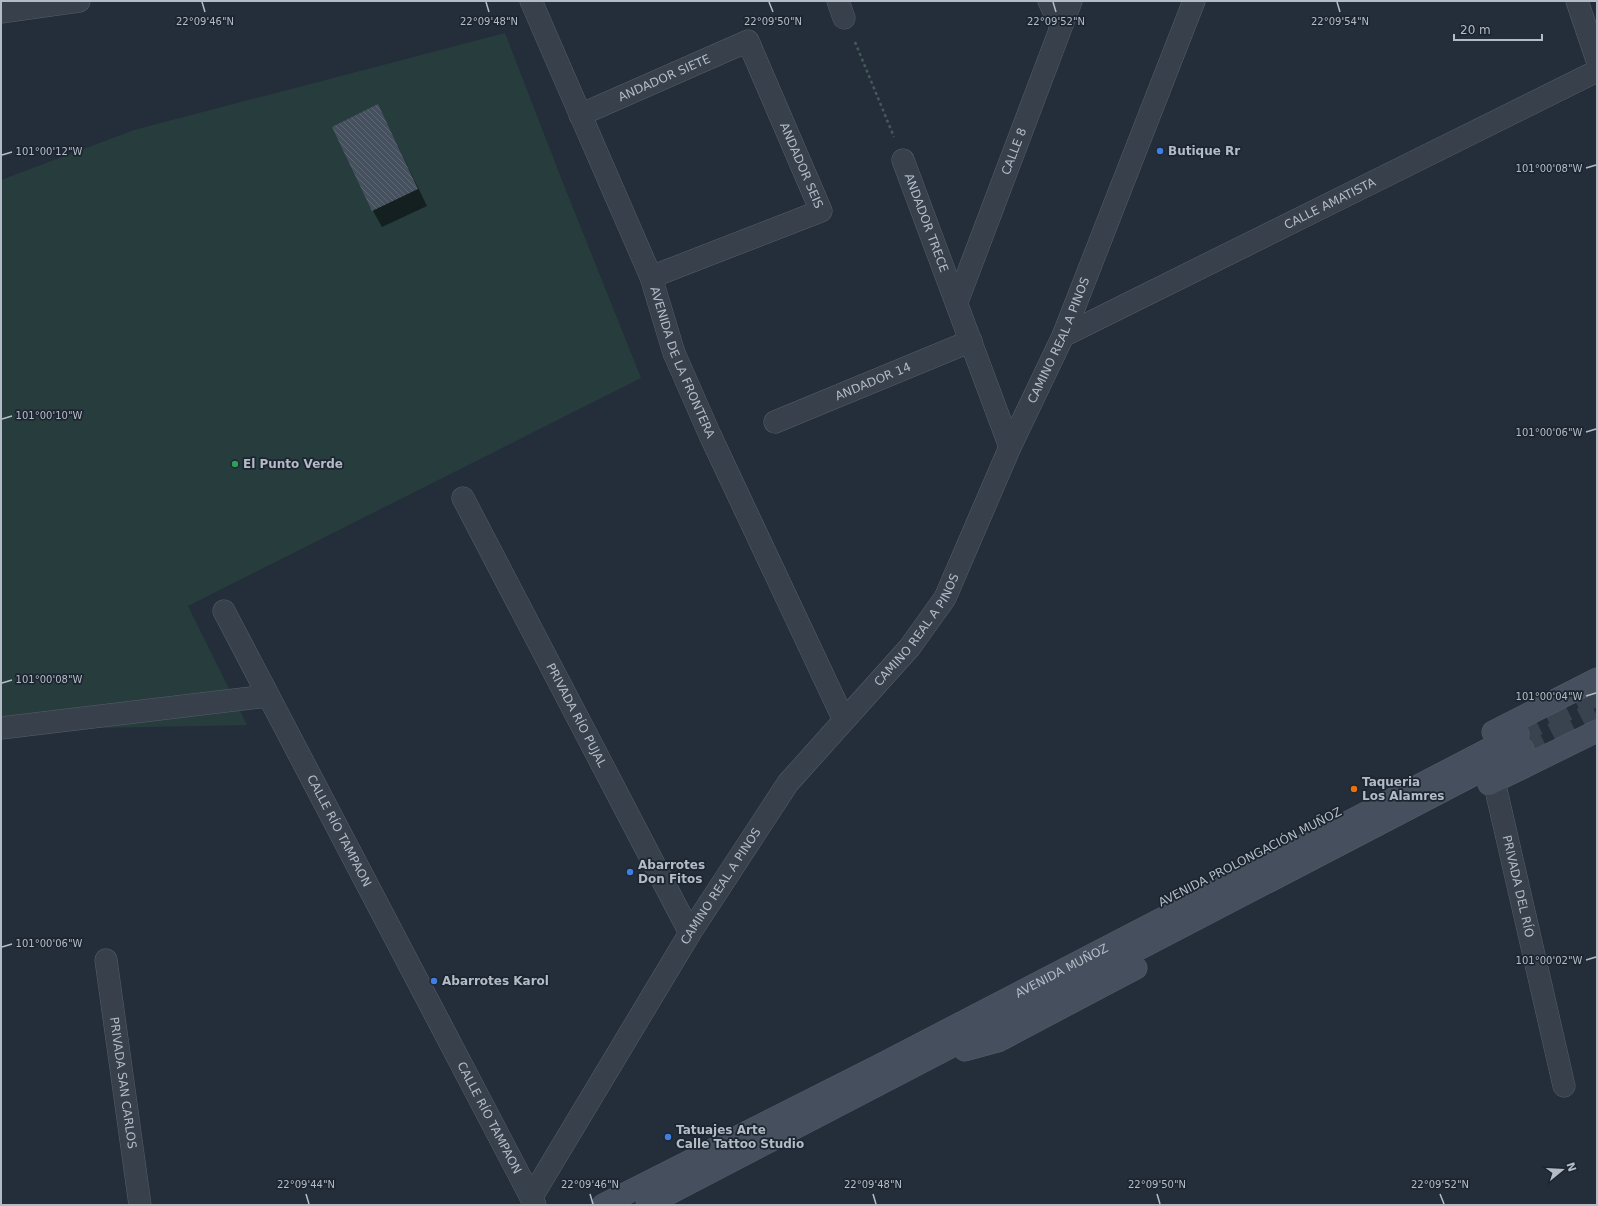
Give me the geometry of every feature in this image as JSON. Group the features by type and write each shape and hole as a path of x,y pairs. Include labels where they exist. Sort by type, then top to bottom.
{"street":[{"path":"1,12 79,1"},
{"name":"AVENIDA DE LA FRONTERA","path":"531,1 651,277 674,353 844,720"},
{"path":"1050,1 1060,25"},
{"name":"CALLE 8","path":"957,302 1060,25 1071,1"},
{"name":"CAMINO REAL A PINOS","path":"533,1202 690,933 788,783 910,647 945,598 1010,447 1063,336 1194,1"},
{"path":"1577,1 1597,60"},
{"name":"ANDADOR SIETE","path":"580,115 748,41"},
{"name":"ANDADOR SEIS","path":"651,277 821,211 748,41"},
{"name":"CALLE AMATISTA","path":"1063,336 1597,71"},
{"name":"ANDADOR TRECE","path":"903,160 1010,447"},
{"name":"ANDADOR 14","path":"775,422 971,341"},
{"name":"PRIVADA RÍO PUJAL","path":"463,498 690,933"},
{"name":"CALLE RÍO TAMPAON","path":"224,611 533,1202"},
{"name":"AVENIDA PROLONGACIÓN MUÑOZ","path":"916,1056 977,998 1597,679"},
{"path":"1,728 268,696"},
{"path":"916,1056 998,1041 1494,781 1597,731"},
{"name":"AVENIDA MUÑOZ","path":"603,1205 916,1056 1521,742"},
{"name":"PRIVADA DEL RÍO","path":"1494,781 1564,1086"},
{"name":"PRIVADA SAN CARLOS","path":"106,960 140,1205"},
{"name":"AVENIDA MUÑOZ","path":"647,1205 890,1069"}],"path":[{"name":"ANDADOR TRECE","path":"841,9 903,160"}],"green space":[{"name":"El Punto Verde","path":"505,33 641,378 188,606 247,725 1,730 1,180 134,130"}],"building":[{"path":"378,104 418,189 372,211 332,127"}],"tunnel":[{"path":"1518,734 1597,695"},
{"path":"1523,749 1595,712"}],"place":[{"name":"Butique Rr","path":"1160,151"},
{"name":"El Punto Verde","path":"235,464"},
{"name":"Taqueria Los Alamres","path":"1354,789"},
{"name":"Abarrotes Don Fitos","path":"630,872"},
{"name":"Abarrotes Karol","path":"434,981"},
{"name":"Tatuajes Arte Calle Tattoo Studio","path":"668,1137"}]}
